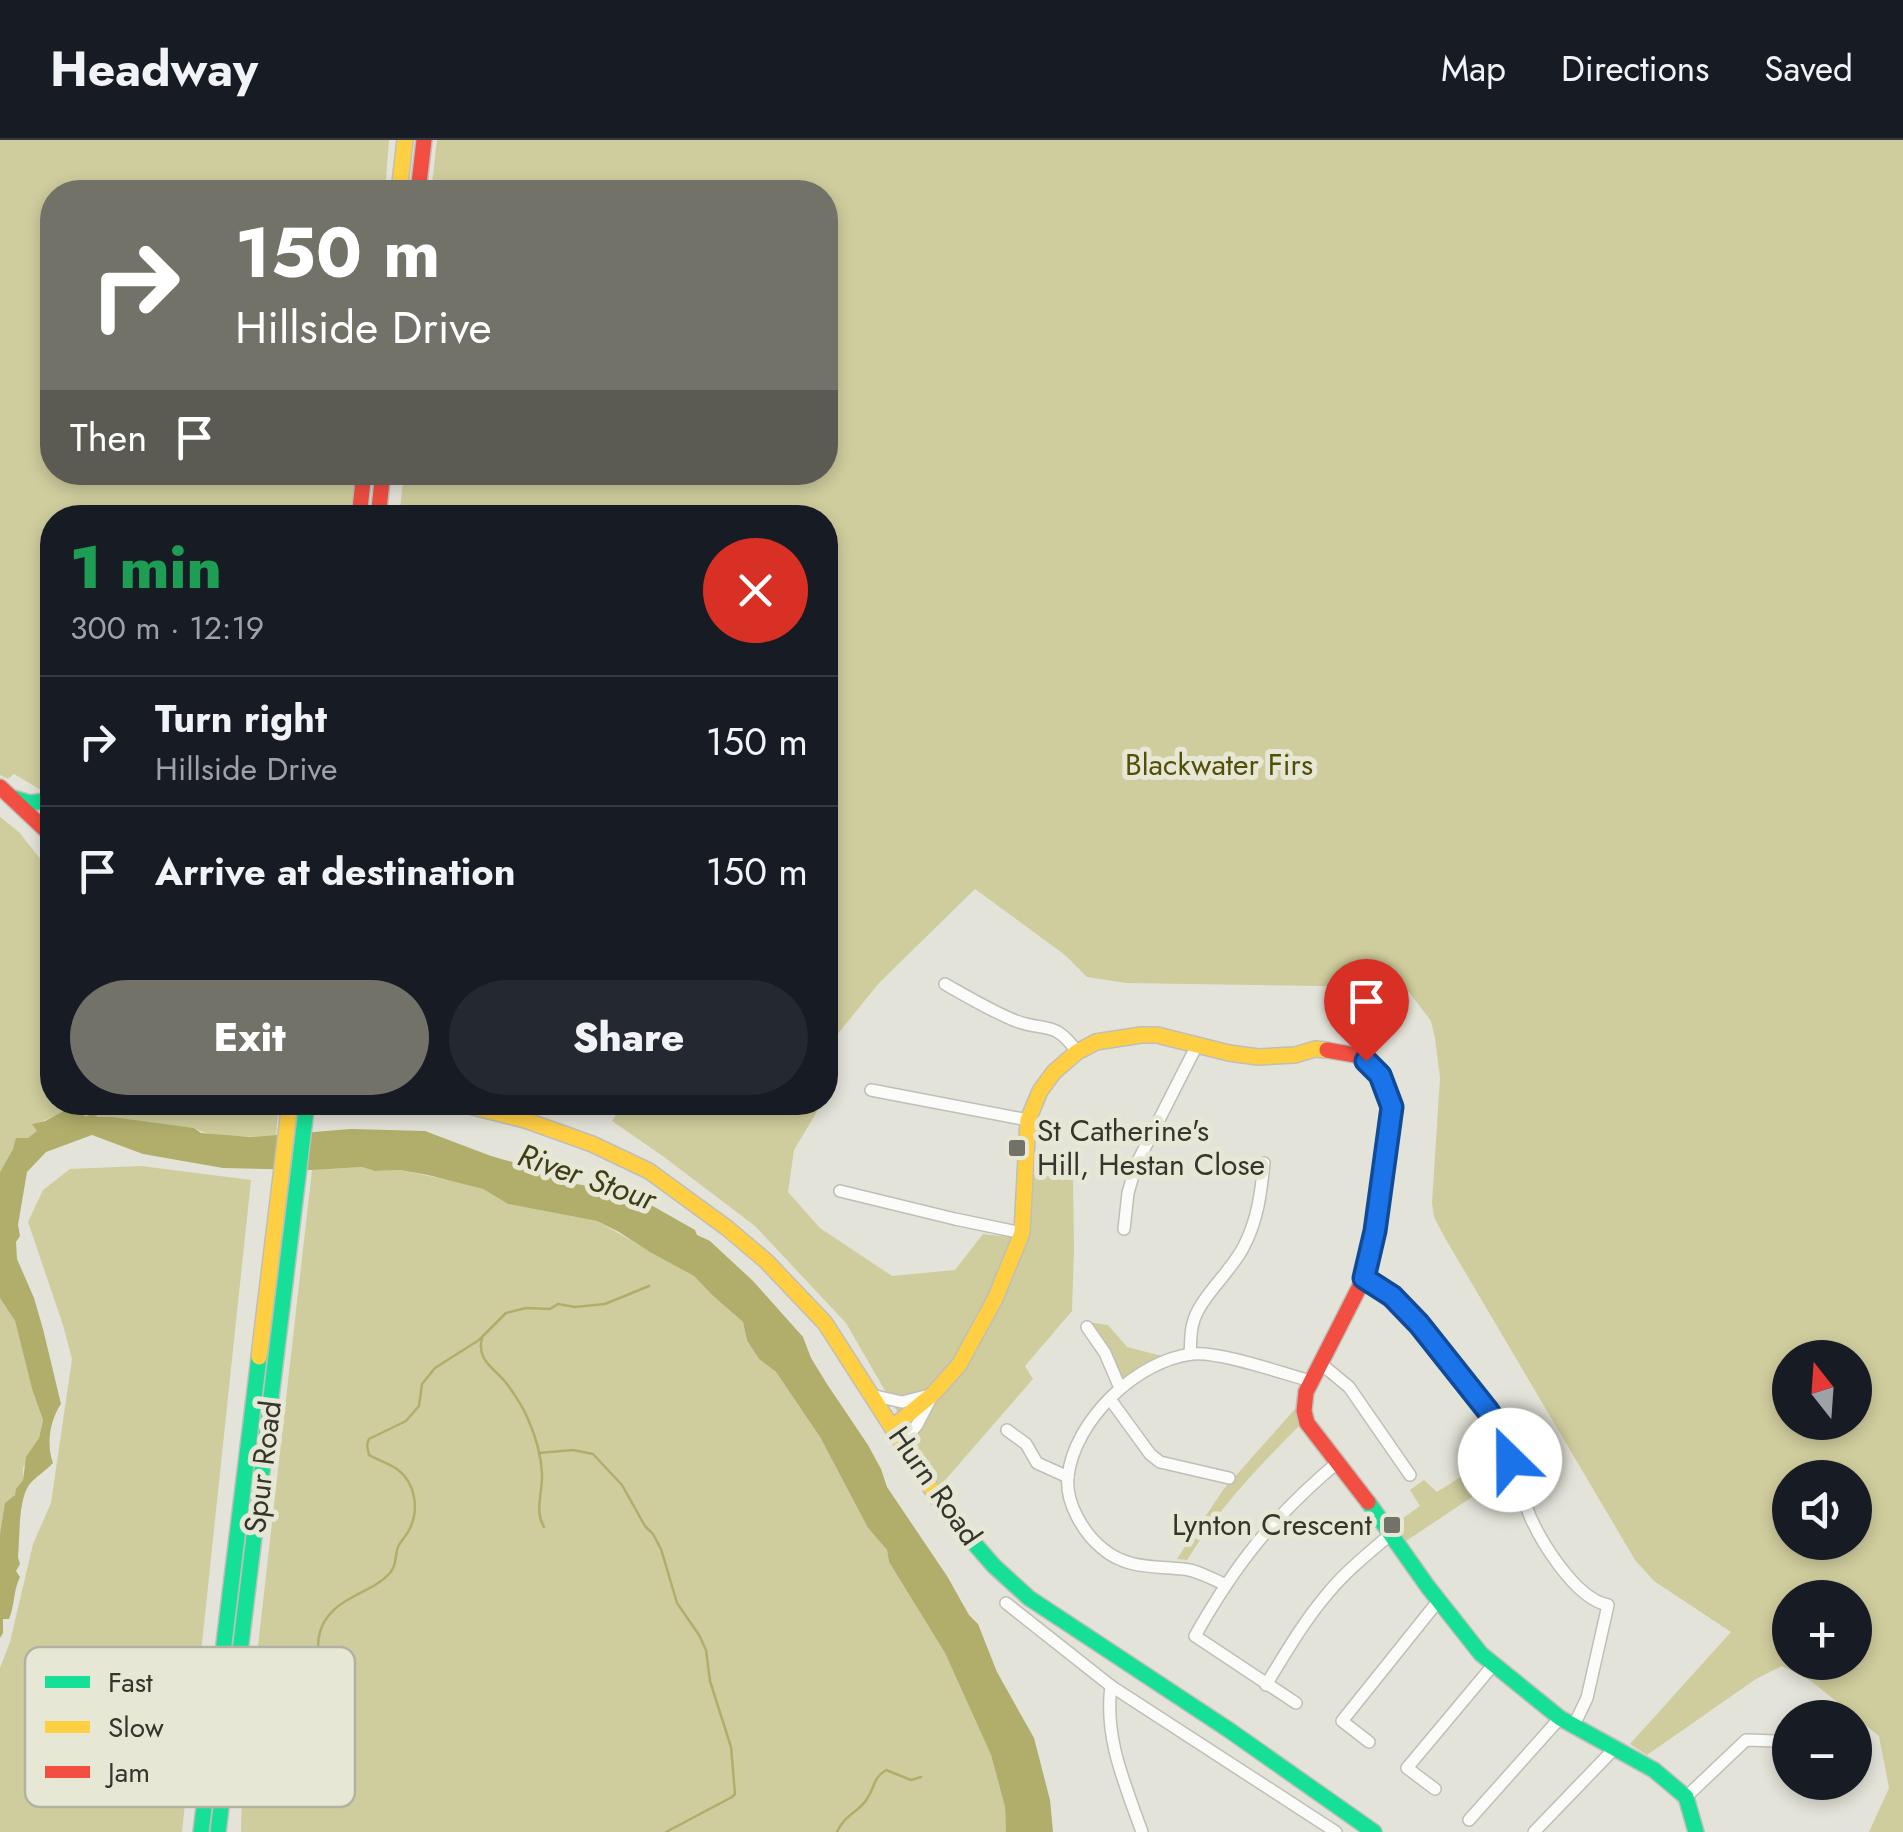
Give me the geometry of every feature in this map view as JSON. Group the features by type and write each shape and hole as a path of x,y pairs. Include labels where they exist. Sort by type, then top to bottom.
{"main road":[{"path":"400,180 405,140"},
{"path":"419,180 424,140"},
{"path":"7,793 30,802 40,801"},
{"path":"7,793 40,825"},
{"path":"893,1427 933,1394 959,1365 995,1299 1022,1233 1028,1120 1040,1091 1077,1052 1096,1042 1141,1035 1258,1057 1294,1055 1315,1049 1362,1058 1380,1075 1392,1107 1375,1231 1364,1278 1311,1381 1304,1405 1306,1423 1481,1654 1567,1721 1642,1762 1686,1798 1696,1832"},
{"name":"Spur Road","path":"223,1647 288,1115"},
{"name":"Spur Road","path":"241,1647 306,1115"},
{"name":"Hurn Road","path":"517,1115 649,1171 727,1228 766,1261 825,1323 945,1510 994,1566 1030,1598 1374,1832"},
{"path":"525,1120 526,1115"},
{"name":"Spur Road","path":"200,1832 203,1807"},
{"name":"Spur Road","path":"218,1832 221,1807"}],"street":[{"path":"945,984 1021,1023 1058,1031 1077,1052"},
{"path":"1124,1230 1136,1165 1196,1045"},
{"path":"872,1090 1028,1120"},
{"path":"1190,1354 1196,1314 1237,1258 1252,1228 1260,1203 1264,1163"},
{"path":"840,1191 1022,1233"},
{"path":"1364,1278 1392,1296 1419,1324 1488,1411 1540,1536 1579,1588 1598,1604 1608,1605 1588,1698 1470,1820"},
{"path":"1087,1327 1120,1388"},
{"path":"1226,1585 1185,1569 1144,1568 1110,1554 1094,1541 1081,1524 1070,1497 1068,1477 1075,1450 1082,1435 1120,1388 1156,1364 1190,1354 1212,1355 1311,1381"},
{"path":"1320,1363 1349,1387 1410,1475"},
{"path":"871,1394 902,1402 933,1394"},
{"path":"902,1443 917,1425 933,1394"},
{"path":"1110,1399 1160,1462 1229,1478"},
{"path":"1008,1430 1026,1444 1037,1463 1068,1477"},
{"path":"1296,1703 1195,1636 1262,1535 1299,1495 1338,1462"},
{"path":"1266,1685 1328,1593 1392,1533"},
{"path":"1369,1742 1342,1721 1438,1600"},
{"path":"1006,1603 1110,1686 1336,1832"},
{"path":"1435,1788 1407,1768 1494,1664"},
{"path":"1110,1686 1108,1709 1115,1758 1142,1832"},
{"path":"1686,1798 1746,1740 1772,1741"},
{"path":"1534,1832 1616,1748"}],"green space":[{"path":"0,140 389,140 386,180 40,180 40,485 355,485 354,505 40,505 40,789 14,774 8,779 0,775"},
{"name":"Blackwater Firs","path":"437,140 1903,140 1903,1832 1869,1832 1889,1788 1879,1736 1872,1730 1872,1700 1834,1700 1809,1680 1872,1680 1872,1580 1772,1580 1772,1671 1647,1755 1630,1744 1731,1632 1654,1581 1635,1560 1434,1217 1440,1078 1431,1021 1409,992 1386,987 1126,983 1087,977 1065,955 975,889 879,983 838,1034 838,505 400,505 403,485 838,485 838,180 432,180"},
{"path":"0,817 19,832 40,859 40,1115 58,1115 33,1124 38,1131 13,1149 0,1172"},
{"path":"278,1115 276,1135 245,1137 90,1116"},
{"path":"616,1115 815,1115 794,1150 788,1192 820,1228 892,1276 955,1270 983,1234 1026,1239 1030,1175 1073,1177 1072,1311 1025,1366 1033,1379 940,1486 846,1323 755,1226 612,1121"},
{"path":"141,1166 251,1180 202,1647 25,1647 25,1807 185,1807 182,1832 0,1832 0,1668 33,1544 51,1503 72,1359 28,1222 43,1190 70,1169"},
{"path":"312,1170 400,1170 483,1189 508,1204 597,1221 694,1276 743,1322 747,1342 759,1359 776,1372 820,1437 868,1528 887,1550 889,1562 945,1653 991,1755 1005,1807 1006,1832 241,1832 242,1807 355,1807 355,1647 258,1647"},
{"path":"0,1298 15,1321 43,1420 0,1534"},
{"path":"1088,1322 1108,1325 1127,1347 1162,1356 1122,1382"},
{"path":"1295,1409 1302,1423 1240,1488 1187,1560 1177,1559 1223,1490"},
{"path":"1506,1465 1508,1473 1406,1541 1393,1525 1420,1506 1410,1490 1424,1480 1437,1492 1470,1471 1478,1480"}],"shaded area":[{"path":"56,1115 95,1115 250,1137 351,1129 425,1131 569,1183 628,1192 695,1230 753,1281 803,1337 811,1358 868,1445 887,1487 978,1624 997,1672 1034,1738 1050,1800 1053,1832 1006,1832 1005,1807 991,1755 945,1653 889,1562 887,1550 868,1528 820,1437 776,1372 759,1359 747,1341 743,1322 694,1276 597,1221 508,1204 483,1189 428,1175 362,1167 223,1168 143,1154 92,1135 46,1152 27,1172 17,1259 34,1298 61,1404 50,1432 53,1463 29,1485 23,1500 20,1564 16,1571 20,1577 9,1619 3,1619 0,1638 0,1534 5,1503 23,1480 26,1457 39,1438 43,1420 15,1321 0,1298 0,1172 16,1138 28,1138 37,1131 32,1124"}],"waterway":[{"path":"318,1647 320,1631 331,1613 390,1573 412,1524 414,1498 408,1482 397,1469 369,1455 369,1439 406,1421 419,1406 422,1384 435,1368 479,1340 506,1313 526,1308 550,1309 558,1304 605,1304 649,1286"},
{"path":"482,1339 484,1359 516,1397 535,1438 541,1466 539,1507 544,1527"},
{"path":"539,1453 573,1450 593,1454 622,1485 661,1549 677,1603 706,1650 710,1681 731,1747 735,1794 666,1832"},
{"path":"837,1832 863,1804 886,1770 911,1780 921,1777"}],"traffic: fast":[{"path":"13,798 40,802"},
{"path":"241,1647 305,1115"},
{"path":"525,1120 526,1115"},
{"path":"224,1647 259,1357"},
{"path":"936,1496 994,1566 1029,1598 1229,1730 1374,1832"},
{"path":"1368,1502 1481,1654 1560,1718 1654,1770 1686,1797 1696,1832"},
{"path":"201,1832 204,1807"},
{"path":"218,1832 221,1807"}],"traffic: slow":[{"path":"400,180 405,140"},
{"path":"893,1427 933,1394 959,1365 995,1299 1022,1233 1028,1120 1040,1091 1077,1052 1096,1042 1141,1035 1258,1057 1327,1050"},
{"path":"259,1357 288,1115"},
{"path":"505,1115 592,1144 649,1171 766,1261 825,1323 936,1496"}],"traffic: jam":[{"path":"419,180 424,140"},
{"path":"360,505 363,485"},
{"path":"379,505 382,485"},
{"path":"0,787 40,825"},
{"path":"1327,1050 1355,1055 1372,1065 1386,1086 1392,1107 1375,1231 1364,1278 1306,1392 1304,1411 1307,1423 1368,1502"}],"place":[{"name":"St Catherine's Hill, Hestan Close","path":"1017,1148"},
{"name":"Lynton Crescent","path":"1392,1525"}],"route":[{"path":"1366,1061 1380,1075 1392,1107 1375,1231 1364,1278 1392,1296 1419,1324 1488,1411 1510,1460"}],"water label":[{"name":"River Stour","path":"587,1177"}]}
